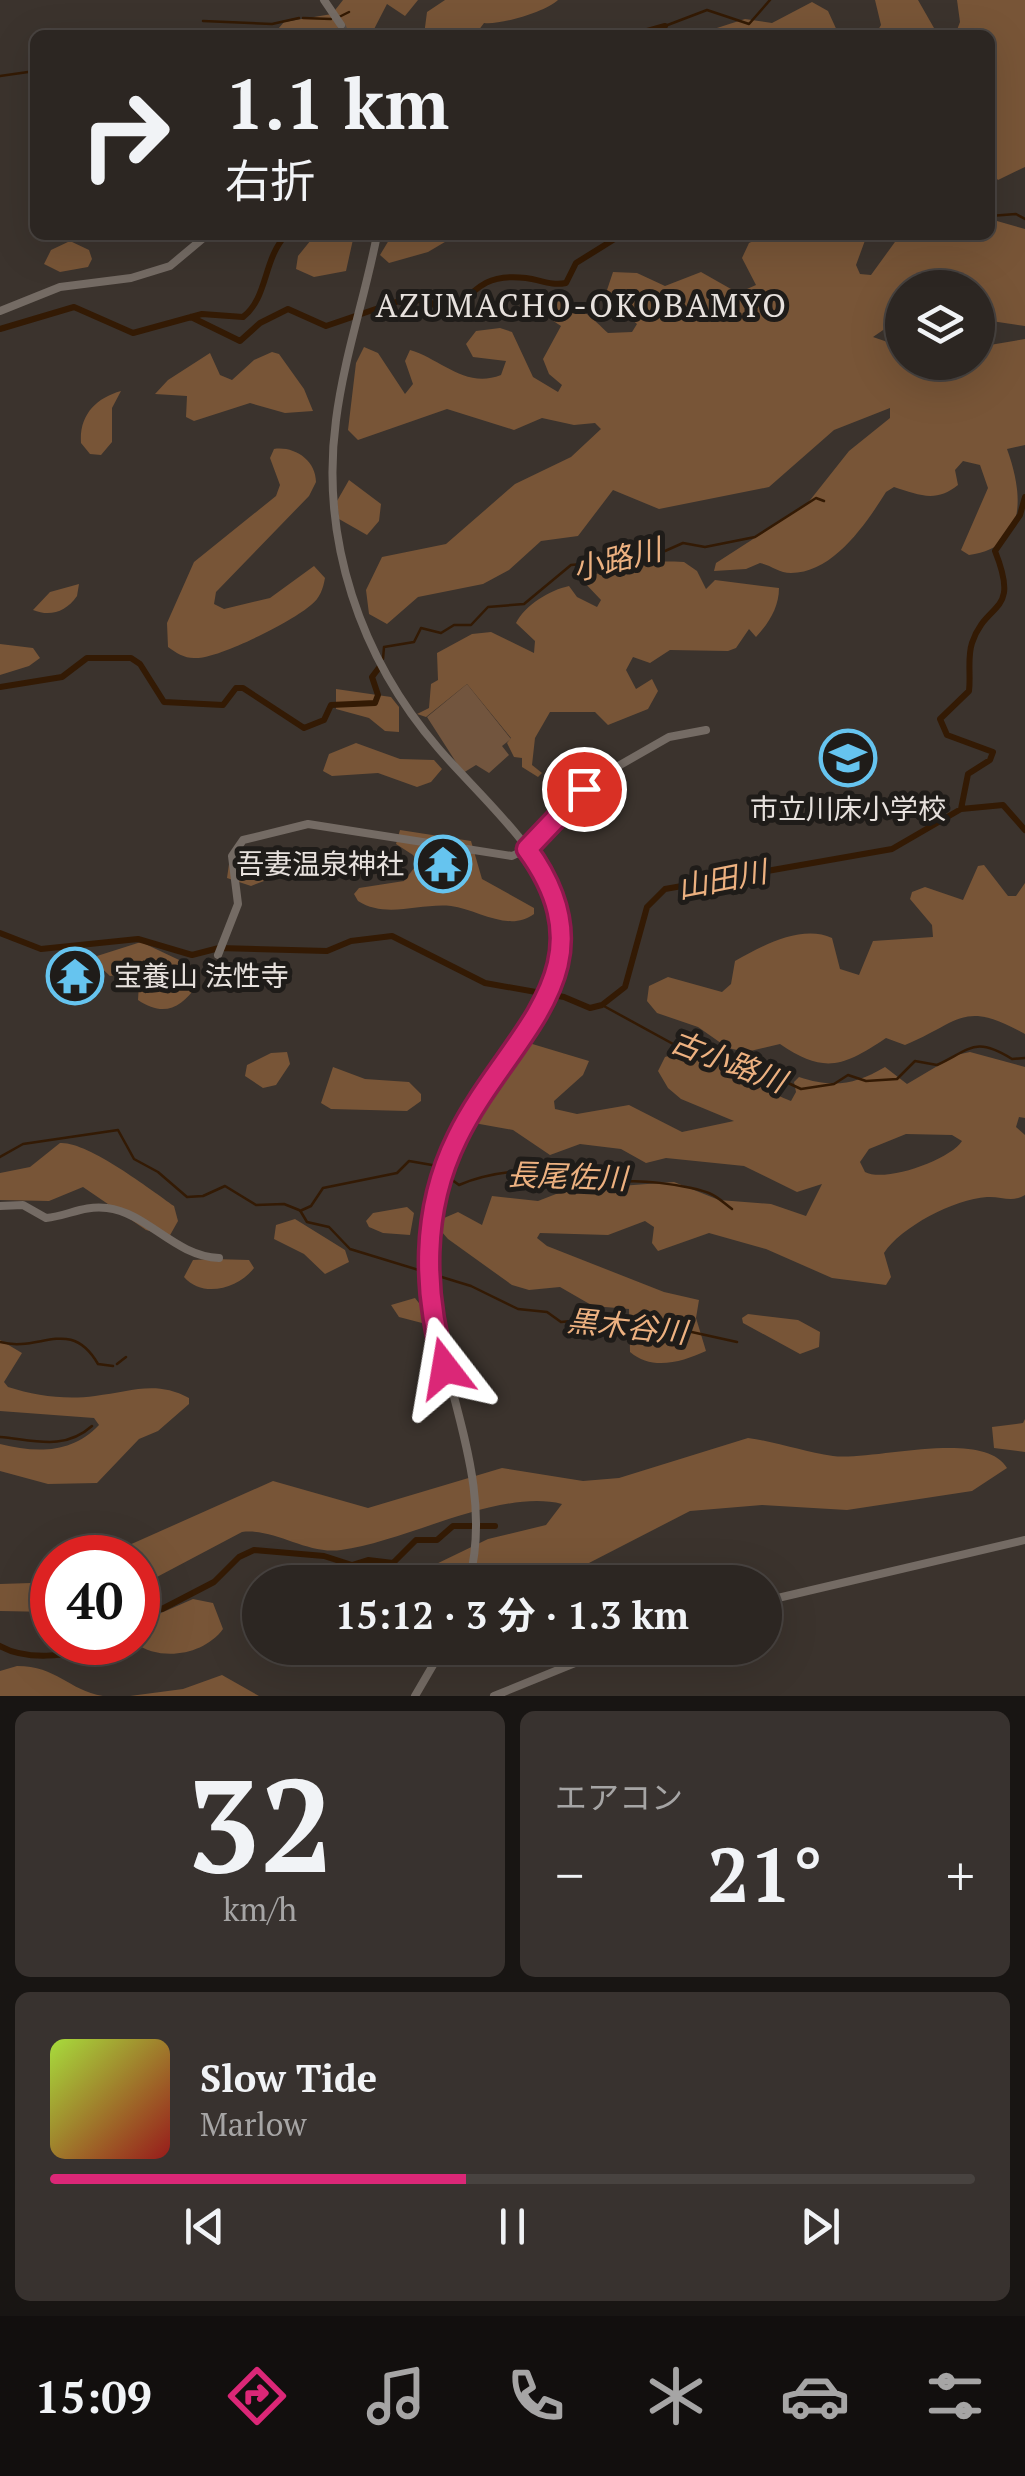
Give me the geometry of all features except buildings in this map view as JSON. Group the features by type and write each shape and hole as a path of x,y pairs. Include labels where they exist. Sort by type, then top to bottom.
{"street":[{"path":"324,0 341,25"},
{"path":"0,311 60,287 131,278 170,266 201,240"},
{"path":"376,240 346,364 334,439 334,503 349,590 382,670 432,741 527,849 551,886 562,929 561,956 536,1018 484,1089 453,1146 430,1230 428,1275 434,1324 475,1480 473,1565"},
{"path":"219,950 238,904 233,852 239,843 308,824 384,838 423,839 508,856 527,849 557,814 594,782 669,737 706,730"},
{"path":"0,1206 22,1205 46,1218 87,1207 126,1212 167,1240 219,1258"},
{"path":"782,1597 1025,1540"},
{"path":"415,1696 433,1665"},
{"path":"494,1696 570,1665"}],"shaded area":[{"path":"343,0 418,0 405,16 387,4 374,30 277,30 284,22 332,14"},
{"path":"445,0 558,0 522,17 484,23 479,30 425,30 427,12"},
{"path":"875,0 918,0 935,30 878,30 881,25"},
{"path":"957,0 1025,0 1025,167 998,180 995,30 957,30 960,22"},
{"path":"812,2 828,11 837,30 711,30 745,19 772,23"},
{"path":"995,220 1025,229 1025,326 995,322 995,270 885,270 885,329 873,337 885,341 885,380 995,380 995,344 1025,339 1025,445 1007,449 1018,502 1016,518 1001,542 969,555 961,550 988,488 980,465 963,461 955,470 958,485 950,491 927,496 894,487 886,492 858,532 821,565 791,573 760,563 746,569 714,571 716,563 807,504 849,451 890,418 890,408 834,430 769,487 659,509 613,490 578,536 541,541 509,570 483,584 418,597 387,624 369,614 366,590 382,557 446,544 515,484 571,457 601,429 595,423 574,425 542,418 514,430 447,409 358,440 348,430 356,363 364,347 378,353 405,394 413,384 405,361 410,350 465,376 501,375 506,361 473,357 466,344 476,331 500,328 512,332 533,377 558,392 562,385 549,374 543,359 561,326 538,311 547,304 566,302 608,333 632,332 637,324 605,296 613,272 637,273 665,286 701,272 738,293 756,285 742,258 749,243 755,240 865,240 856,265 860,274 871,275 896,240 995,240"},
{"path":"311,240 353,240 346,271 314,277 296,269 298,256"},
{"path":"389,240 448,240 428,252 389,263 380,255"},
{"path":"70,241 89,250 92,259 88,267 60,272 44,264 51,250"},
{"path":"272,352 279,354 304,389 313,411 285,413 250,403 194,421 186,417 187,396 155,394 168,380 210,353 220,375 232,380 254,360"},
{"path":"121,391 112,408 112,442 101,455 90,454 81,443 86,416 104,398"},
{"path":"274,449 302,456 312,467 316,482 309,496 216,592 214,604 224,609 270,598 314,566 325,578 321,593 302,612 238,645 207,656 181,655 168,647 167,623 194,562 276,496 280,485 270,458"},
{"path":"349,480 381,504 379,521 367,535 339,519 337,501"},
{"path":"684,562 697,571 706,589 715,580 779,588 769,620 756,637 749,629 736,648 728,651 670,650 650,663 633,657 626,670 636,689 652,679 658,691 648,709 608,725 595,712 550,712 535,738 532,765 542,773 538,777 522,767 522,758 514,757 507,743 511,738 467,684 426,717 417,714 429,708 431,684 438,680 437,653 472,634 491,632 534,653 535,641 516,623 539,599 569,586 577,597 597,607 601,600 582,580 631,564"},
{"path":"79,584 77,596 63,609 51,613 33,610 50,592"},
{"path":"0,644 33,648 40,658 29,666 0,675"},
{"path":"467,684 511,739 502,746 509,755 489,773 476,765 463,773 427,717"},
{"path":"336,689 391,697 399,707 399,732 385,731 369,718 336,709"},
{"path":"356,743 400,759 434,760 442,769 431,782 417,787 378,773 332,776 323,771 329,754"},
{"path":"400,830 471,841 482,879 534,908 534,914 504,921 451,906 391,910 358,901 354,894 359,888 404,881 418,863 396,844"},
{"path":"245,854 266,858 274,869 272,878 251,886 227,878 229,864"},
{"path":"984,865 1008,896 1016,896 1025,883 1025,1034 1004,1023 974,1016 951,1022 905,1045 886,1038 845,1061 822,1063 780,1044 746,1052 728,1048 698,1027 657,1013 647,1001 649,986 668,977 722,992 731,984 735,961 795,935 820,934 832,938 840,969 859,975 873,941 933,937 932,925 910,899 912,892 925,887 963,900 978,866"},
{"path":"141,942 194,967 197,985 178,1005 163,1009 147,1005 138,1000 139,984 154,982 155,978 135,973 110,976 96,963 97,956"},
{"path":"529,1043 589,1061 583,1075 554,1101 555,1109 577,1114 629,1105 682,1132 734,1121 681,1099 668,1088 658,1071 665,1057 700,1055 716,1060 791,1101 796,1092 794,1082 799,1077 843,1083 885,1067 907,1084 956,1055 970,1052 1025,1067 1025,1118 1019,1117 1016,1127 1025,1135 1025,1195 1016,1199 974,1199 915,1224 884,1253 891,1277 886,1285 832,1278 766,1249 709,1233 658,1251 652,1243 654,1227 645,1221 608,1235 540,1233 537,1238 547,1246 664,1292 699,1300 696,1318 706,1351 677,1361 648,1361 630,1352 629,1309 593,1306 560,1287 529,1290 512,1285 448,1239 441,1231 444,1218 458,1212 482,1225 492,1196 538,1201 587,1182 620,1186 674,1182 719,1200 771,1204 806,1216 822,1184 797,1192 744,1166 666,1158 646,1163 621,1149 580,1144 550,1155 513,1130 474,1123 487,1091 522,1046","holes":["906,1134 952,1135 962,1141 945,1155 916,1168 874,1175 865,1172 860,1162 869,1149"]},
{"path":"287,1052 290,1064 276,1085 263,1088 245,1076 247,1065 271,1053"},
{"path":"333,1067 365,1079 409,1082 421,1094 421,1101 407,1111 331,1109 321,1103"},
{"path":"60,1143 72,1144 102,1158 174,1206 178,1221 169,1237 146,1230 83,1187 49,1201 0,1200 0,1173 30,1167"},
{"path":"407,1207 414,1213 410,1235 383,1233 369,1227 366,1221 373,1213"},
{"path":"295,1219 345,1250 349,1262 325,1274 304,1254 274,1239 276,1225"},
{"path":"193,1260 249,1260 254,1268 239,1281 220,1288 201,1288 184,1277"},
{"path":"415,1298 426,1312 422,1323 399,1317 391,1305"},
{"path":"748,1314 798,1320 820,1332 819,1347 800,1354 743,1323 742,1318"},
{"path":"0,1340 22,1353 4,1382 8,1387 73,1398 154,1388 189,1398 189,1404 158,1431 139,1439 97,1483 48,1484 0,1471 0,1444 53,1449 77,1441 99,1425 94,1418 0,1411"},
{"path":"1025,1419 1025,1452 994,1448 992,1427 1023,1423"},
{"path":"748,1438 833,1456 926,1449 976,1450 995,1456 1007,1468 972,1491 847,1510 762,1505 690,1511 587,1564 577,1565 434,1565 488,1539 546,1525 562,1504 537,1501 482,1509 341,1550 316,1549 267,1534 242,1532 160,1575 160,1535 152,1535 273,1481 368,1508 502,1468 583,1481 619,1478"},
{"path":"30,1583 30,1612 0,1611 0,1584"},
{"path":"193,1599 213,1603 223,1629 194,1650 160,1652 160,1613"},
{"path":"17,1666 42,1670 103,1696 0,1696 0,1671"},
{"path":"222,1675 259,1696 130,1696 183,1689"}],"waterway":[{"path":"665,26 707,10 749,24 770,0"},
{"name":"小路川","path":"339,17 349,12"},
{"name":"小路川","path":"203,21 272,24 299,18"},
{"name":"小路川","path":"303,18 331,19"},
{"path":"651,30 665,26"},
{"name":"小路川","path":"0,76 30,72"},
{"path":"995,216 1016,214 1025,219"},
{"path":"0,329 74,307 133,333 202,314 243,317 257,300 282,240"},
{"path":"191,317 240,341 260,323 288,309 326,326 405,299 428,301 450,315 482,285 500,278 566,283 576,263 613,240"},
{"name":"山田川","path":"961,809 968,774 990,760 993,752 947,735 940,719 969,691 972,643 1003,597 1002,572 995,551 1020,515 1025,497"},
{"name":"小路川","path":"383,659 384,647 414,642 421,628 441,633 454,625 471,625 488,607 524,604 571,565 627,560 645,550 665,551 683,543 705,547 755,537 816,498 824,501"},
{"path":"0,687 62,677 87,658 131,658 140,664 164,702 223,705 236,688 243,688 304,728 324,720 331,705 375,703 378,695 372,677 381,665"},
{"name":"山田川","path":"0,933 41,949 138,939 192,955 219,948 327,951 351,941 392,936 485,983 564,997 590,1008 602,1005 625,987 647,907 665,889 892,849 961,809 1003,805 1025,830"},
{"name":"古小路川","path":"602,1005 695,1056 751,1070 769,1083 786,1082 801,1089 834,1084 848,1075 866,1081 897,1079 915,1061 937,1065 973,1047 989,1048 1012,1059 1025,1058"},
{"path":"0,1157 23,1144 118,1130 134,1159 158,1172 187,1197 203,1196 225,1186 256,1205 284,1204 299,1210"},
{"name":"長尾佐川","path":"300,1211 311,1206 323,1188 397,1173 409,1161 432,1165 459,1185 514,1172 555,1171 608,1186 629,1181 690,1188 714,1195 732,1209"},
{"name":"黒木谷川","path":"301,1212 307,1222 329,1227 350,1249 471,1286 518,1309 547,1312 561,1322 583,1320 606,1328 678,1329 737,1342"},
{"path":"0,1342 65,1339 87,1350 98,1364 113,1366"},
{"path":"117,1364 126,1357"},
{"path":"0,1437 60,1441 92,1426"},
{"path":"160,1609 214,1582 239,1557 254,1550 324,1556 352,1565 368,1560 393,1563 416,1540 437,1540 453,1526 495,1526"},
{"path":"0,1646 30,1654"}],"tunnel":[{"path":"341,25 344,30"}],"place":[{"name":"市立川床小学校","path":"848,758"},
{"name":"吾妻温泉神社","path":"443,864"},
{"name":"宝養山 法性寺","path":"75,976"}],"district":[{"name":"AZUMACHO-OKOBAMYO","path":"582,306"}],"route":[{"path":"445,1368 431,1311 428,1275 430,1230 439,1186 455,1142 484,1089 527,1032 554,984 562,929 557,902 542,869 527,849 584,789"}]}
